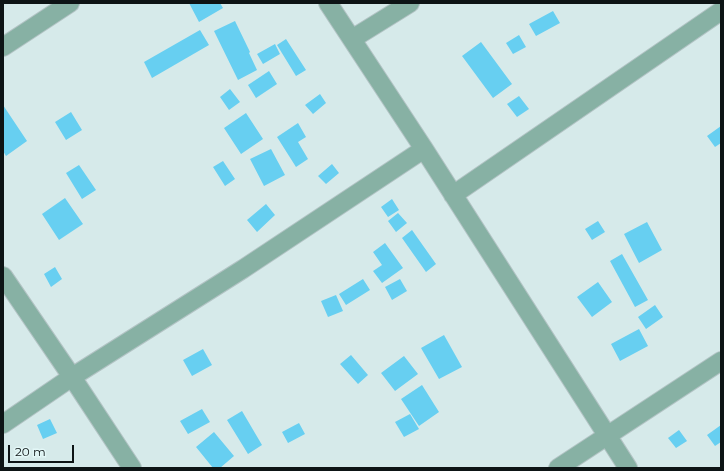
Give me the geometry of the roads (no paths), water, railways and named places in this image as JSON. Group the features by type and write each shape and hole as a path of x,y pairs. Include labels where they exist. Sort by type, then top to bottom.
{"street":[{"path":"3,47 70,3"},
{"path":"328,3 424,149 628,468"},
{"path":"352,39 410,3"},
{"path":"453,195 721,10"},
{"path":"3,424 72,377 243,269 424,149"},
{"path":"3,276 132,468"},
{"path":"558,468 721,361"}]}
